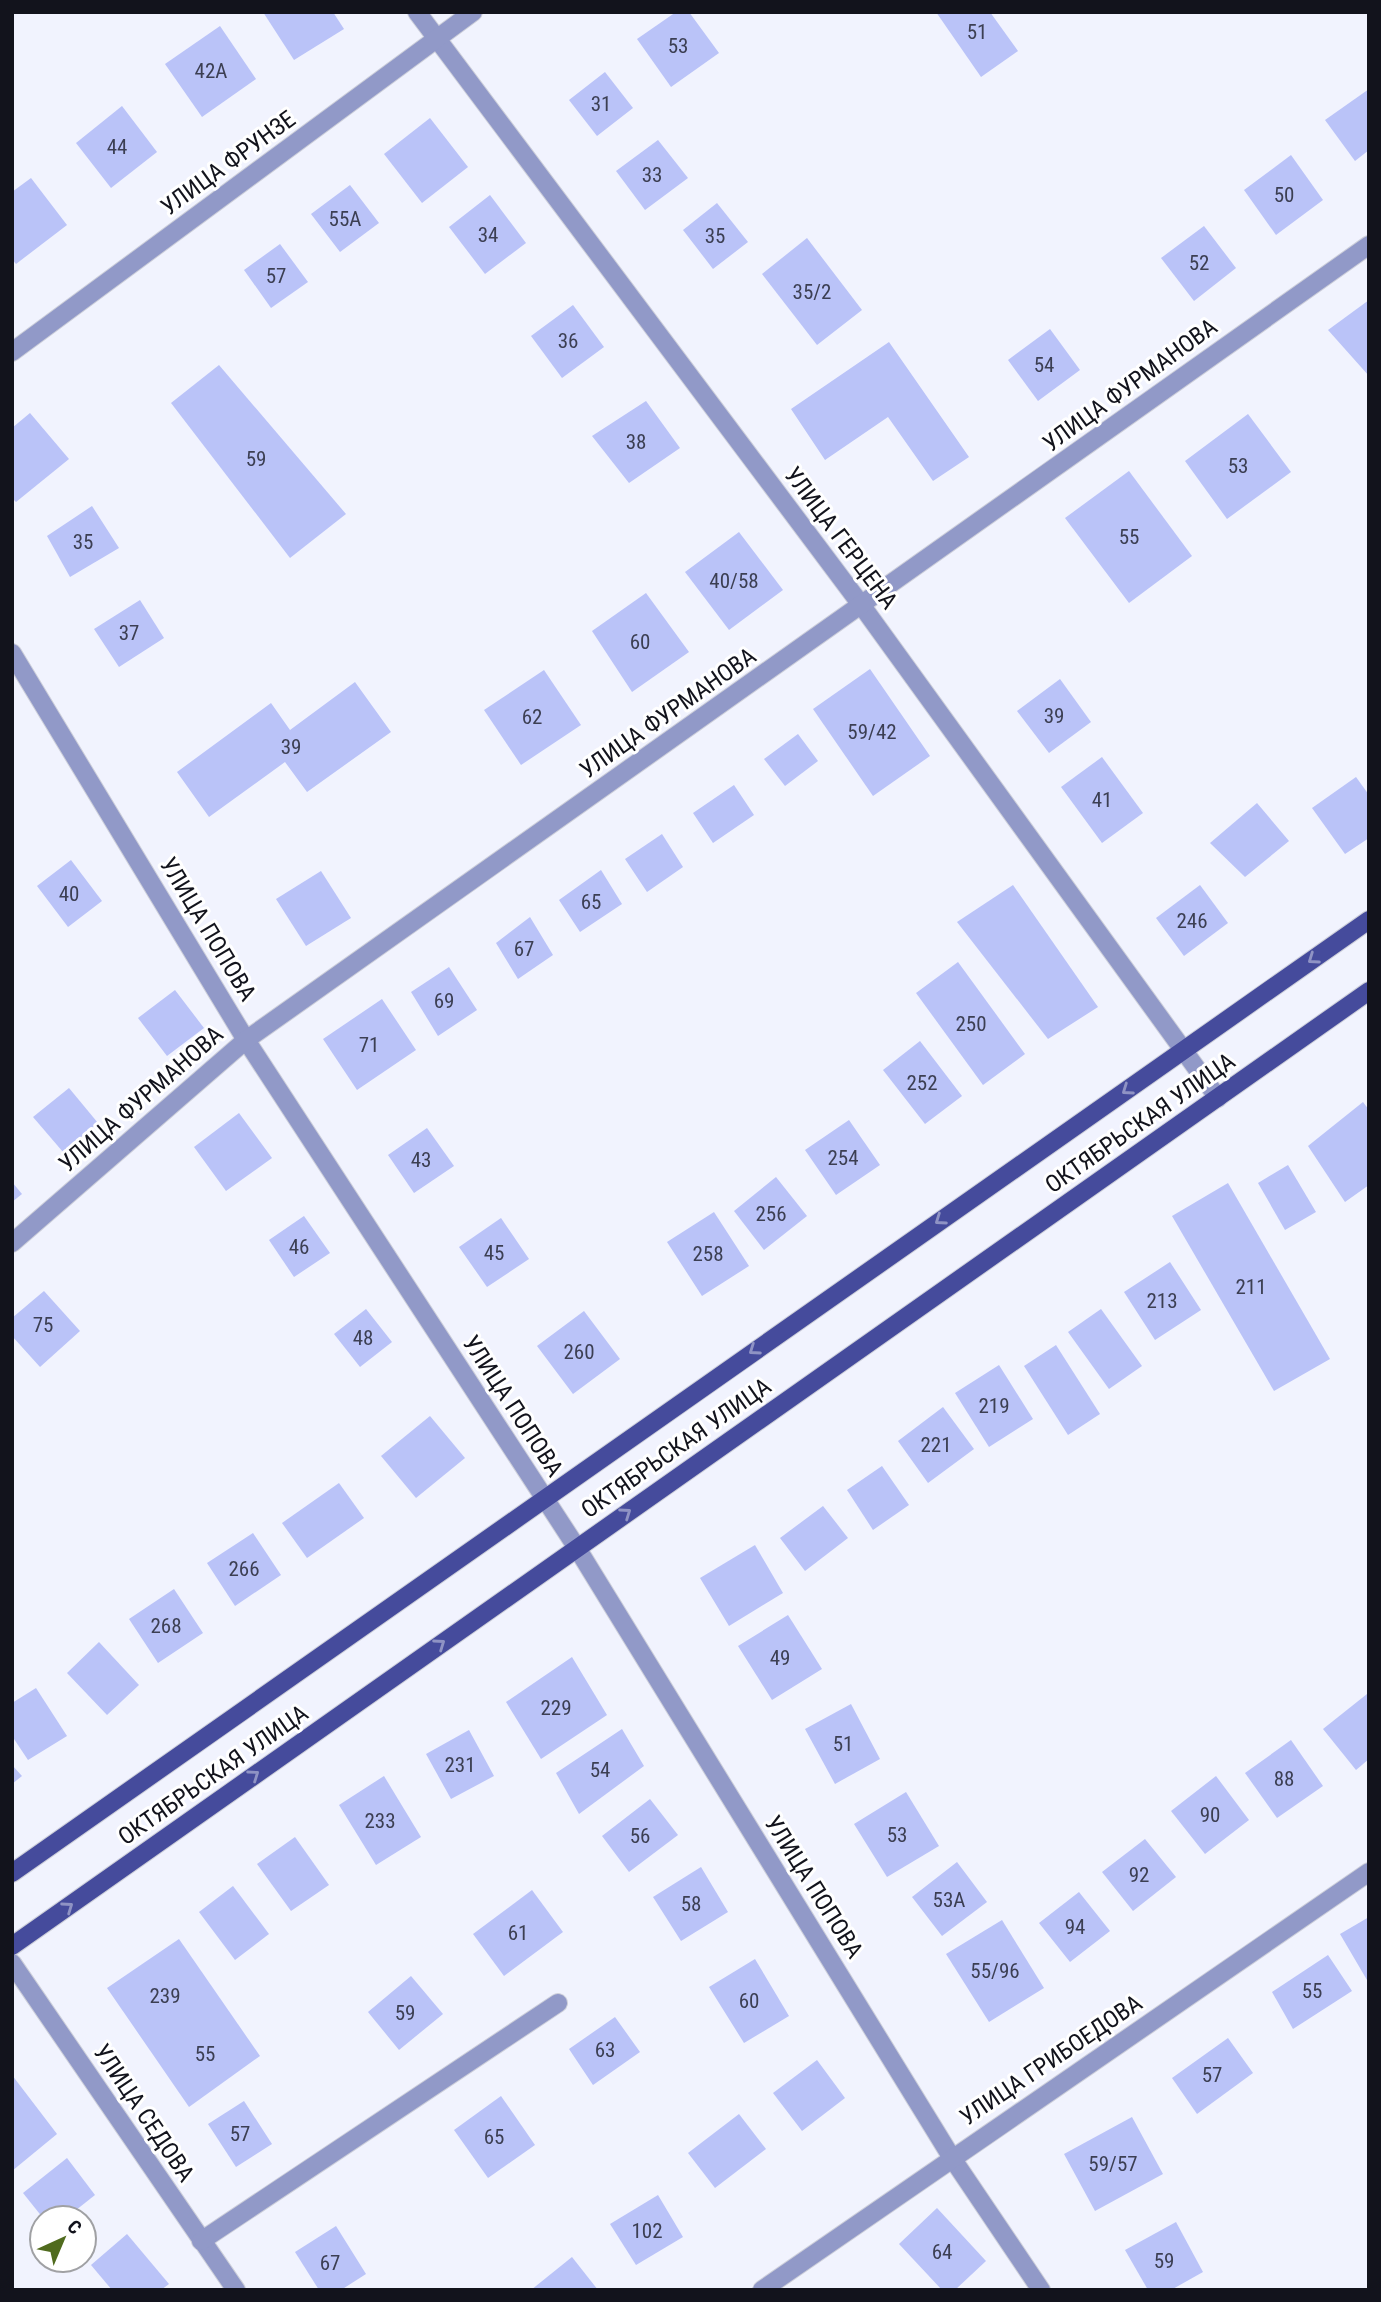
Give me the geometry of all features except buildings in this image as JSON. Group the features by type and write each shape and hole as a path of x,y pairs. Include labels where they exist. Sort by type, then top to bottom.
{"main road":[{"name":"ОКТЯБРЬСКАЯ УЛИЦА","path":"12,1873 1369,919"},
{"name":"ОКТЯБРЬСКАЯ УЛИЦА","path":"12,1946 1369,991"}],"street":[{"name":"УЛИЦА ГЕРЦЕНА","path":"416,12 862,606 1218,1098"},
{"name":"УЛИЦА ФРУНЗЕ","path":"12,352 473,12"},
{"name":"УЛИЦА ФУРМАНОВА","path":"12,1243 246,1040 1369,245"},
{"name":"УЛИЦА ПОПОВА","path":"12,653 246,1040 577,1548 952,2158 1041,2290"},
{"name":"УЛИЦА ГРИБОЕДОВА","path":"762,2290 1369,1872"},
{"name":"УЛИЦА СЕДОВА","path":"12,1963 236,2290"},
{"path":"201,2241 558,2003"}]}
